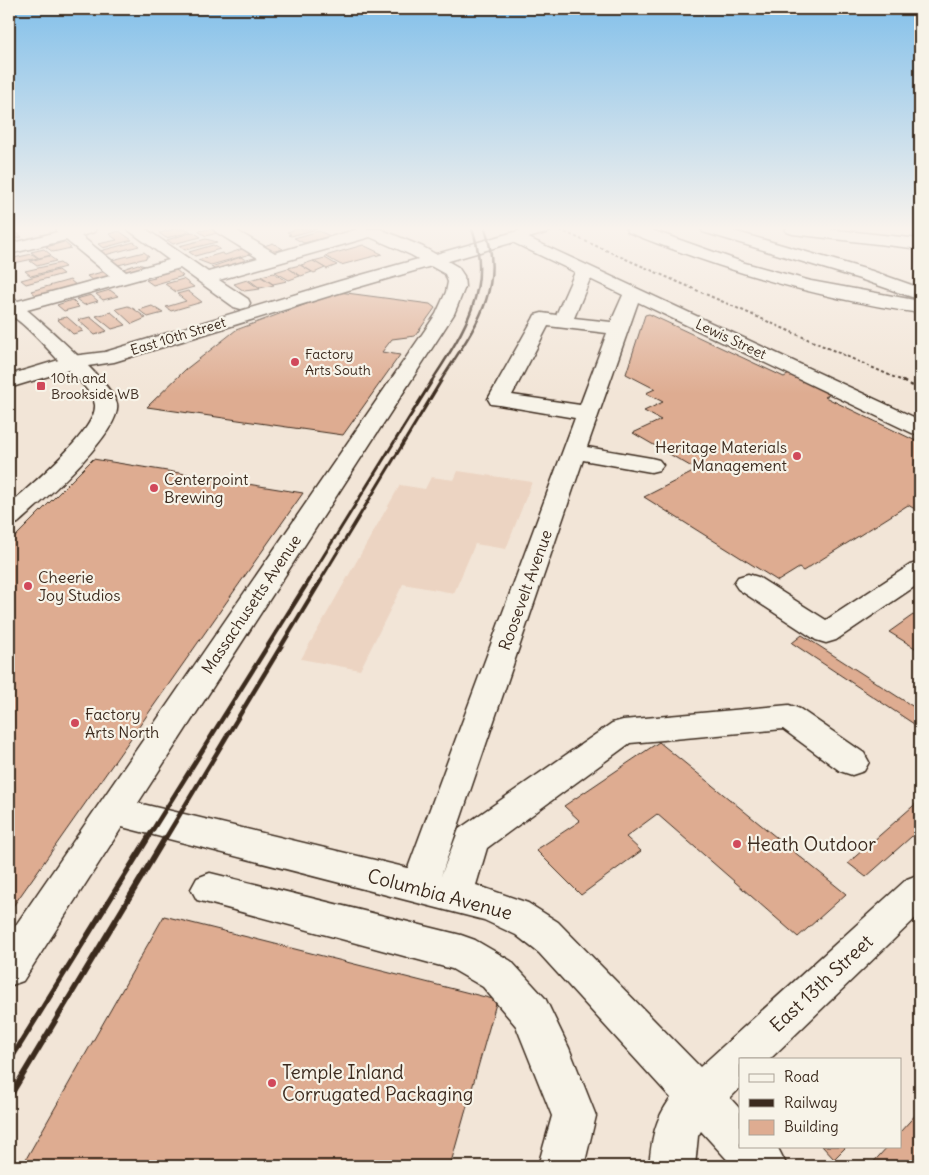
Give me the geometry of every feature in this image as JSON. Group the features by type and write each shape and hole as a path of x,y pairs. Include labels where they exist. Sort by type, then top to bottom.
{"main road":[{"path":"10,307 100,284"},
{"path":"214,284 241,303"},
{"name":"East 10th Street","path":"72,362 95,347 305,284"},
{"name":"East 10th Street","path":"9,382 72,362 107,358 354,284"},
{"name":"Massachusetts Avenue","path":"9,968 445,314 457,284"},
{"path":"563,322 579,284"},
{"name":"Lewis Street","path":"614,284 920,428"},
{"path":"803,284 828,290 919,297"},
{"path":"878,284 919,297"},
{"name":"Roosevelt Avenue","path":"437,891 574,452 618,329 633,293"},
{"path":"9,518 90,439 106,415 106,404 98,391 72,362 10,307"},
{"path":"588,413 499,399 542,319 618,329"},
{"path":"574,452 651,465"},
{"path":"748,583 826,633 920,571"},
{"path":"437,891 472,839 623,732 789,717 852,762"},
{"name":"Columbia Avenue","path":"113,812 437,891 515,913 543,932 739,1140"},
{"path":"210,890 461,953 497,974 531,1012 554,1063 574,1116 561,1166"},
{"name":"East 13th Street","path":"741,1058 920,890"},
{"name":"East 13th Street","path":"699,1097 739,1060"},
{"path":"672,1166 678,1123 699,1097"},
{"path":"748,1148 764,1166"}],"path":[{"path":"676,284 920,389"}],"shaded area":[{"path":"458,471 532,482 506,549 475,544 454,593 403,584 360,670 301,659 400,485 425,489 431,477 454,480"}],"building":[{"path":"56,284 74,284 77,286 38,297 31,291"},
{"path":"165,284 190,284 194,287 176,292"},
{"path":"234,284 253,284 260,289 244,291"},
{"path":"254,284 274,285 260,288"},
{"path":"110,290 118,296 103,300 96,294"},
{"path":"188,291 202,302 171,311 166,307 186,301 177,294"},
{"name":"Factory Arts South","path":"339,292 430,304 435,308 415,336 392,339 382,352 400,355 343,435 147,407 185,370 236,330"},
{"path":"91,295 98,301 84,305 76,299"},
{"path":"72,300 79,307 64,311 57,305"},
{"path":"128,306 146,318 132,324 116,309"},
{"path":"152,306 163,313 148,317 139,310"},
{"path":"111,312 126,325 112,329 96,316"},
{"name":"Heritage Materials Management","path":"649,314 784,377 793,372 835,392 825,397 920,443 920,512 908,505 803,571 799,568 778,581 644,497 697,470 633,433 661,420 644,411 663,402 646,393 655,389 626,374 645,315"},
{"path":"67,317 83,331 73,334 57,319"},
{"path":"90,317 107,331 95,335 78,320"},
{"name":"Factory Arts North","path":"93,459 303,493 9,912 9,543"},
{"path":"913,615 920,620 920,651 889,632"},
{"path":"802,635 920,711 920,728 792,643"},
{"name":"Heath Outdoor","path":"659,742 846,894 798,937 657,814 626,837 641,851 581,895 536,850 580,821 564,806"},
{"path":"920,800 920,829 866,877 848,863"},
{"name":"Temple Inland Corrugated Packaging","path":"164,916 497,1000 450,1166 22,1166"},
{"path":"919,1111 920,1166 870,1166 886,1148 902,1148 902,1130"},
{"path":"824,1148 845,1148 834,1159"}],"railway":[{"path":"431,382 463,328 471,310 478,284"},
{"path":"440,382 474,328 490,284"},
{"path":"308,581 432,381"},
{"path":"320,581 441,381"},
{"path":"147,839 309,580"},
{"path":"165,839 321,580"},
{"path":"9,1062 148,838"},
{"path":"9,1098 165,838"}],"place":[{"name":"Factory Arts South","path":"295,362"},
{"name":"10th and Brookside WB","path":"41,386"},
{"name":"Heritage Materials Management","path":"797,456"},
{"name":"Centerpoint Brewing","path":"154,488"},
{"name":"Cheerie Joy Studios","path":"28,586"},
{"name":"Factory Arts North","path":"75,723"},
{"name":"Heath Outdoor","path":"737,844"},
{"name":"Temple Inland Corrugated Packaging","path":"272,1083"}]}
